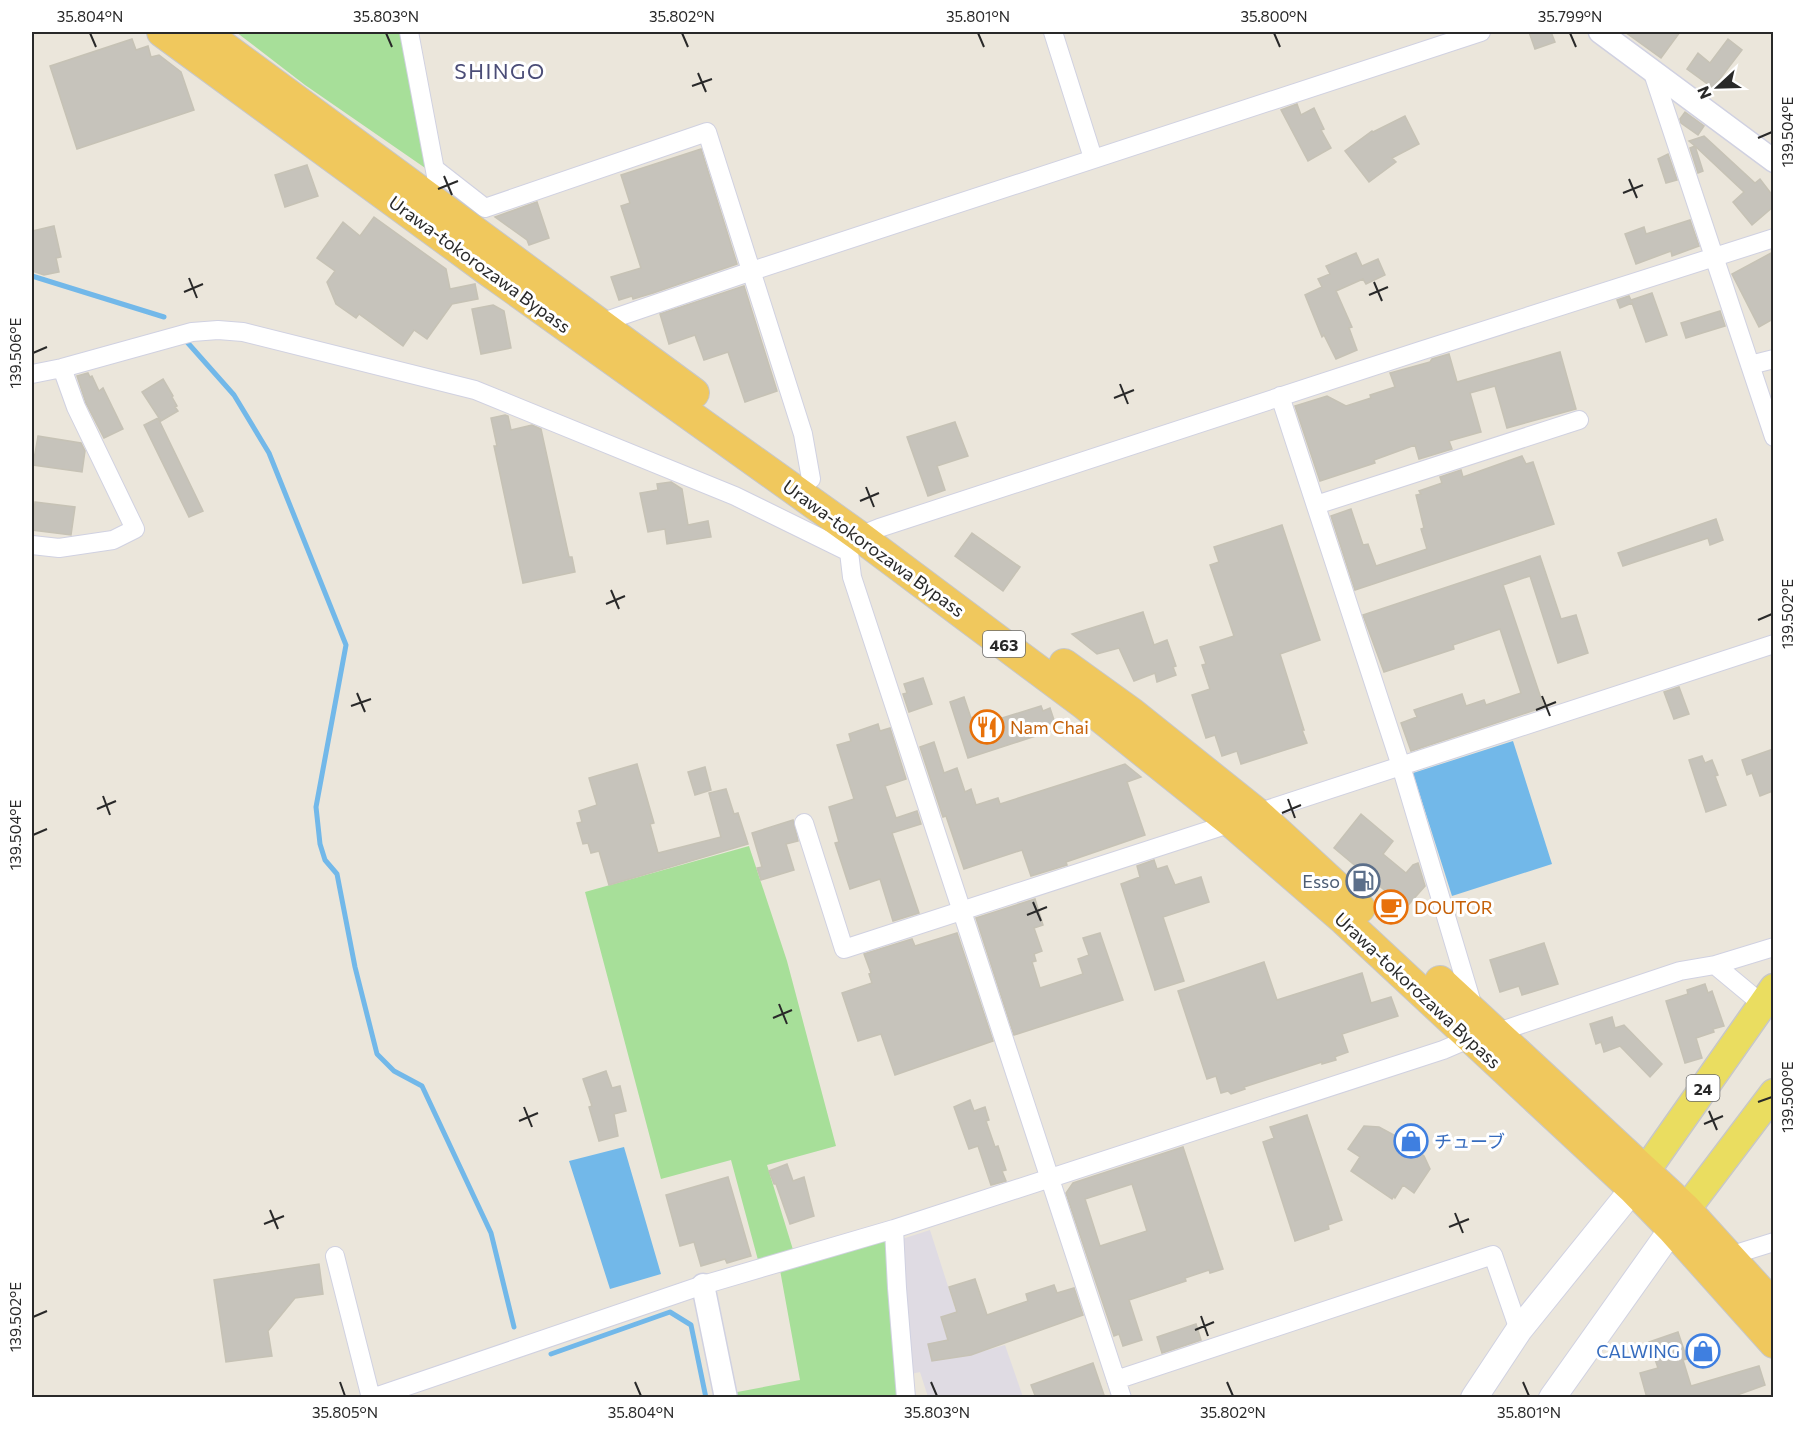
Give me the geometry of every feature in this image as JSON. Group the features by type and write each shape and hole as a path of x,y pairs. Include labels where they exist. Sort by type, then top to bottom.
{"highway":[{"name":"Urawa-tokorozawa Bypass","path":"162,32 487,270 862,539 1085,705 1245,818 1344,920 1480,1028 1679,1219 1730,1256 1773,1306"},
{"name":"Urawa-tokorozawa Bypass","path":"204,32 811,480 862,539"},
{"name":"Urawa-tokorozawa Bypass","path":"1679,1219 1773,1343"}],"main road":[{"name":"24","path":"1639,1180 1768,996"},
{"path":"1552,1398 1679,1219 1773,1093"},
{"path":"1474,1398 1519,1330 1639,1180"}],"street":[{"path":"409,32 442,206"},
{"path":"1053,32 1093,158"},
{"path":"600,323 1093,158 1481,32"},
{"path":"1600,32 1773,161"},
{"path":"1652,70 1773,437"},
{"path":"435,169 485,208 707,132 804,434 811,480"},
{"path":"32,374 62,368 192,332 218,330 243,332 475,390 735,496 862,539 1280,396 1714,255 1773,238"},
{"path":"1750,365 1773,359"},
{"path":"32,545 59,548 113,540 135,528 76,407 62,368"},
{"path":"1280,396 1401,766 1480,1028"},
{"path":"1316,505 1580,420"},
{"path":"862,539 852,577 1052,1178 1119,1389 1493,1255 1519,1330"},
{"path":"804,823 844,949 1773,644"},
{"path":"335,1256 372,1398 703,1285 894,1229 1423,1057 1480,1028 1680,971 1715,965 1773,946"},
{"path":"1715,965 1768,996"},
{"path":"894,1229 906,1398"},
{"path":"1730,1256 1773,1242"},
{"path":"703,1285 726,1398"}],"shaded area":[{"path":"930,1230 970,1355 1005,1345 1023,1397 928,1397 920,1372 911,1374 902,1239"}],"green space":[{"path":"236,32 404,32 431,172 305,85"},
{"path":"749,846 787,961 836,1146 767,1165 798,1266 886,1240 902,1397 733,1397 732,1393 800,1380 780,1270 758,1260 731,1160 661,1179 585,892"}],"water":[{"path":"1513,741 1552,864 1452,896 1413,773"},
{"path":"624,1147 661,1274 610,1289 569,1161"}],"building":[{"path":"1529,32 1551,32 1555,42 1535,49"},
{"path":"1625,32 1680,32 1661,58"},
{"path":"132,39 136,50 148,46 151,57 159,55 181,72 194,110 77,149 50,66"},
{"path":"1728,39 1742,50 1713,88 1687,69 1698,53 1710,63"},
{"path":"1297,104 1301,115 1314,108 1324,129 1321,130 1331,148 1308,161 1281,110"},
{"path":"1685,112 1704,126 1698,135 1681,123 1680,119"},
{"path":"1405,116 1419,144 1392,158 1396,162 1369,182 1345,151 1372,131"},
{"path":"1704,136 1755,183 1760,179 1773,196 1773,207 1752,225 1733,202 1744,192 1689,141"},
{"path":"1695,146 1703,171 1698,173 1690,148"},
{"path":"701,149 737,264 653,293 633,299 632,296 619,300 611,277 641,268 621,206 630,203 621,175"},
{"path":"1668,154 1677,180 1666,183 1658,159"},
{"path":"307,165 318,196 285,207 275,175"},
{"path":"537,202 549,238 529,245 527,240 495,217"},
{"path":"374,217 446,269 450,289 475,284 478,299 452,304 427,339 414,330 403,346 359,314 356,318 336,304 327,282 335,271 317,258 343,222 360,236"},
{"path":"1690,220 1699,246 1672,256 1671,251 1636,264 1625,234 1644,227 1646,234"},
{"path":"54,226 61,257 56,258 59,272 44,275 32,271 32,231"},
{"path":"1773,252 1773,319 1759,327 1732,274"},
{"path":"1356,253 1362,266 1378,259 1385,275 1366,284 1363,279 1336,291 1352,327 1349,328 1357,350 1336,359 1324,335 1322,337 1305,295 1322,287 1318,279 1330,274 1326,266"},
{"path":"744,286 777,391 745,402 728,352 704,360 695,335 669,344 660,314"},
{"path":"1652,293 1667,335 1646,342 1632,303 1620,308 1617,300 1629,296 1631,300"},
{"path":"493,305 504,311 511,348 481,354 472,309"},
{"path":"1720,311 1725,326 1686,338 1681,323"},
{"path":"1560,352 1576,409 1507,428 1495,386 1470,393 1481,432 1449,441 1452,449 1419,459 1415,445 1374,460 1375,463 1320,481 1295,406 1327,396 1346,406 1371,398 1370,395 1395,387 1390,373 1449,354 1457,382"},
{"path":"88,373 90,377 92,376 99,391 103,388 123,429 104,438 86,403 77,376"},
{"path":"163,379 173,396 178,411 161,421 142,392"},
{"path":"508,416 511,430 532,425 541,429 569,557 572,557 575,572 523,583 494,446 497,446 491,418"},
{"path":"158,418 203,511 189,517 144,425"},
{"path":"955,422 968,456 937,466 945,490 928,496 907,437"},
{"path":"38,436 81,443 85,451 82,472 33,465"},
{"path":"1522,456 1526,464 1533,462 1554,524 1355,590 1331,516 1351,509 1363,545 1368,544 1376,566 1427,549 1421,529 1424,528 1416,495 1421,494 1419,491 1442,483 1440,477 1461,470 1463,477"},
{"path":"671,482 682,489 688,525 708,521 711,537 667,544 665,529 648,532 640,493 658,490 657,484"},
{"path":"35,502 75,507 71,535 32,530"},
{"path":"1716,519 1723,540 1710,545 1708,538 1623,566 1618,553"},
{"path":"1282,525 1320,640 1280,654 1307,743 1241,764 1237,751 1222,756 1215,735 1206,738 1192,695 1210,689 1202,665 1206,664 1200,647 1234,636 1210,565 1219,562 1214,547"},
{"path":"972,533 1020,567 1003,591 955,556"},
{"path":"1540,556 1561,619 1576,615 1588,653 1558,663 1530,576 1503,585 1544,707 1411,751 1401,723 1417,717 1414,710 1462,694 1466,706 1484,700 1486,705 1521,693 1500,629 1453,645 1454,649 1384,672 1363,615"},
{"path":"1143,612 1154,645 1167,640 1176,666 1173,667 1176,675 1157,682 1155,673 1134,681 1119,648 1097,654 1072,634"},
{"path":"923,678 932,704 909,712 903,694 907,693 904,684"},
{"path":"1679,687 1689,714 1674,719 1664,692"},
{"path":"964,697 971,718 980,715 983,724 1041,706 1043,711 1050,708 1057,729 968,758 950,702"},
{"path":"878,724 880,731 890,728 906,779 885,786 896,818 917,811 921,824 892,833 919,913 893,921 880,879 850,889 835,843 839,842 829,807 854,799 837,745 851,741 849,734"},
{"path":"934,742 944,773 957,768 965,792 971,789 976,805 998,798 1000,804 1125,764 1141,777 1127,782 1145,835 1066,862 1067,865 1031,876 1022,850 964,869 946,816 943,817 920,747"},
{"path":"1773,749 1773,791 1760,796 1752,773 1747,775 1742,760"},
{"path":"1702,756 1705,763 1712,760 1718,775 1715,776 1726,805 1706,812 1689,760"},
{"path":"637,764 654,823 650,824 658,853 721,837 709,793 726,789 734,814 738,813 748,844 609,885 599,851 591,853 588,843 583,844 577,823 582,822 579,811 597,805 589,778"},
{"path":"705,767 711,790 695,795 688,772"},
{"path":"1361,814 1393,841 1383,854 1406,873 1418,863 1425,886 1404,910 1387,896 1389,894 1334,848"},
{"path":"793,820 798,841 786,844 794,870 761,880 757,868 762,867 752,833"},
{"path":"1154,860 1157,869 1167,866 1175,885 1201,877 1209,902 1163,917 1184,981 1155,990 1121,884 1140,877 1137,866"},
{"path":"1035,899 1043,925 1034,928 1042,951 1034,954 1036,961 1032,962 1040,988 1083,974 1078,959 1089,955 1083,938 1100,933 1123,1000 1014,1035 976,918"},
{"path":"957,933 993,1041 895,1075 881,1034 858,1041 842,993 872,983 864,954 912,939 915,946"},
{"path":"1544,943 1558,984 1522,995 1519,986 1500,992 1490,960"},
{"path":"1264,962 1277,1000 1362,973 1371,1003 1391,997 1398,1016 1342,1034 1348,1052 1335,1057 1336,1060 1322,1064 1322,1062 1244,1087 1245,1089 1231,1094 1228,1091 1221,1093 1216,1076 1207,1079 1178,991"},
{"path":"1705,984 1708,993 1712,991 1724,1026 1696,1038 1702,1058 1685,1063 1666,1001 1688,994 1687,990"},
{"path":"1612,1017 1615,1028 1624,1025 1662,1064 1650,1077 1620,1046 1604,1052 1601,1042 1596,1044 1590,1024"},
{"path":"606,1071 612,1088 620,1086 626,1111 614,1114 618,1136 599,1141 589,1107 592,1106 583,1079"},
{"path":"970,1100 974,1111 985,1107 989,1120 986,1121 1006,1170 1002,1171 1006,1181 991,1185 978,1146 969,1149 954,1107"},
{"path":"1307,1115 1342,1220 1328,1225 1329,1229 1295,1241 1263,1142 1274,1138 1270,1127"},
{"path":"1364,1126 1379,1127 1409,1143 1424,1156 1430,1169 1414,1193 1403,1185 1392,1199 1351,1171 1360,1157 1348,1149"},
{"path":"1183,1147 1223,1269 1210,1273 1209,1270 1185,1278 1186,1281 1129,1300 1142,1340 1123,1346 1119,1334 1114,1336 1066,1193 1073,1183","holes":["1132,1184 1147,1231 1100,1246 1085,1199"]},
{"path":"787,1164 793,1181 804,1177 814,1216 790,1224 769,1171"},
{"path":"728,1177 751,1256 727,1263 725,1259 701,1266 694,1242 680,1246 666,1195"},
{"path":"319,1264 323,1294 295,1298 268,1331 272,1356 226,1362 214,1280"},
{"path":"975,1279 987,1315 1028,1301 1026,1294 1054,1285 1057,1293 1074,1288 1083,1315 971,1355 932,1361 928,1344 948,1340 941,1317 957,1312 949,1287"},
{"path":"1196,1324 1201,1340 1162,1353 1157,1337"},
{"path":"1678,1332 1687,1359 1683,1360 1691,1386 1759,1366 1765,1385 1729,1398 1647,1398 1640,1373 1658,1368 1649,1342"},
{"path":"1093,1363 1105,1398 1036,1398 1031,1385"}],"waterway":[{"path":"32,276 164,317"},
{"path":"187,342 234,395 269,453 346,645 316,807 320,844 325,860 337,874 355,967 377,1054 394,1071 422,1086 491,1233 514,1327"},
{"path":"551,1354 670,1312 691,1325 706,1398"}],"place":[{"name":"Nam Chai","path":"987,727"},
{"name":"Esso","path":"1363,881"},
{"name":"DOUTOR","path":"1391,907"},
{"name":"チューブ","path":"1411,1141"},
{"name":"CALWING","path":"1703,1351"}],"district":[{"name":"SHINGO","path":"500,70"}]}
